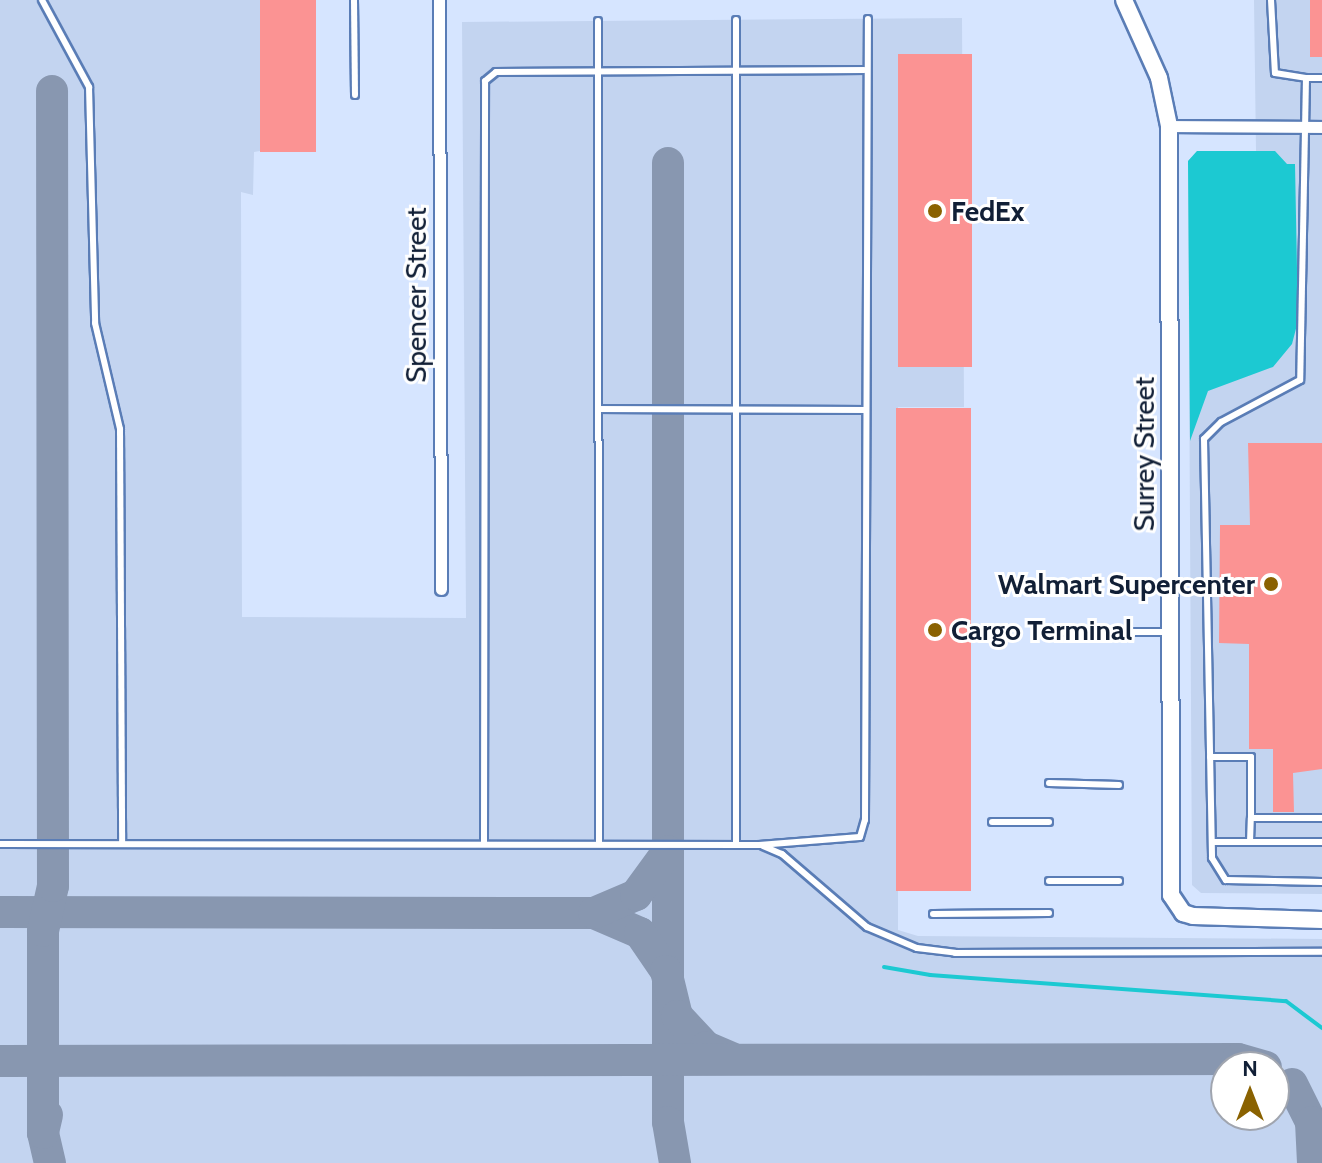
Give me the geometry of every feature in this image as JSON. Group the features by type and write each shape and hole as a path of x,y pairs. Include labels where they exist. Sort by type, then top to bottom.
{"street":[{"name":"Spencer Street","path":"439,0 441,589"},
{"name":"Surrey Street","path":"1124,0 1154,64 1169,126 1171,895 1183,913 1322,920"},
{"path":"1169,126 1322,127"}],"lane":[{"path":"42,0 84,70 90,95 95,323 120,429 122,843"},
{"path":"354,0 355,95"},
{"path":"1271,0 1275,73 1322,78"},
{"path":"0,844 484,842 759,845 842,842 863,833 864,70 868,19"},
{"path":"736,20 736,844"},
{"path":"598,21 599,844"},
{"path":"484,842 483,87 496,72 864,70"},
{"path":"1306,78 1300,380 1221,422 1204,439 1210,757 1212,842 1216,871 1226,880 1322,882"},
{"path":"598,409 864,410"},
{"path":"1048,632 1170,632"},
{"path":"1210,757 1251,757 1250,842"},
{"path":"1049,783 1119,785"},
{"path":"1251,818 1322,818"},
{"path":"992,822 1049,822"},
{"path":"1212,842 1322,842"},
{"path":"759,845 782,854 867,927 917,948 955,953 1322,952"},
{"path":"1049,881 1119,881"},
{"path":"933,914 1049,913"}],"shaded area":[{"path":"0,0 260,0 260,151 254,152 253,195 241,192 242,617 466,618 462,22 962,18 964,407 898,407 898,930 918,936 1322,939 1322,1163 0,1163"},
{"path":"1254,0 1322,0 1322,894 1201,893 1192,885 1188,161 1197,151 1256,151"},
{"path":"1197,151 1275,151 1287,164 1295,164 1298,321 1292,344 1273,367 1208,391 1190,441 1188,161"}],"building":[{"path":"260,0 316,0 316,152 260,152"},
{"path":"1310,0 1322,0 1322,57 1310,57"},
{"name":"FedEx","path":"898,54 972,54 972,367 898,367"},
{"name":"Cargo Terminal","path":"896,408 971,408 971,891 896,891"},
{"name":"Walmart Supercenter","path":"1248,443 1322,443 1322,769 1293,773 1294,812 1273,812 1273,749 1249,749 1249,644 1219,643 1220,525 1250,525"}],"waterway":[{"path":"884,967 930,975 1286,1001 1322,1028"}],"taxiway":[{"path":"43,1133 43,931 53,886 52,91"},
{"path":"668,163 668,1122 675,1163"},
{"path":"594,913 636,895 668,851"},
{"path":"0,912 594,913 640,933 666,971 677,1016 706,1047 732,1058"},
{"path":"0,1061 1210,1059"},
{"path":"1292,1084 1311,1122 1313,1163"},
{"path":"47,1115 43,1133 50,1163"}],"place":[{"name":"FedEx","path":"935,211"},
{"name":"Walmart Supercenter","path":"1271,584"},
{"name":"Cargo Terminal","path":"935,630"}]}
